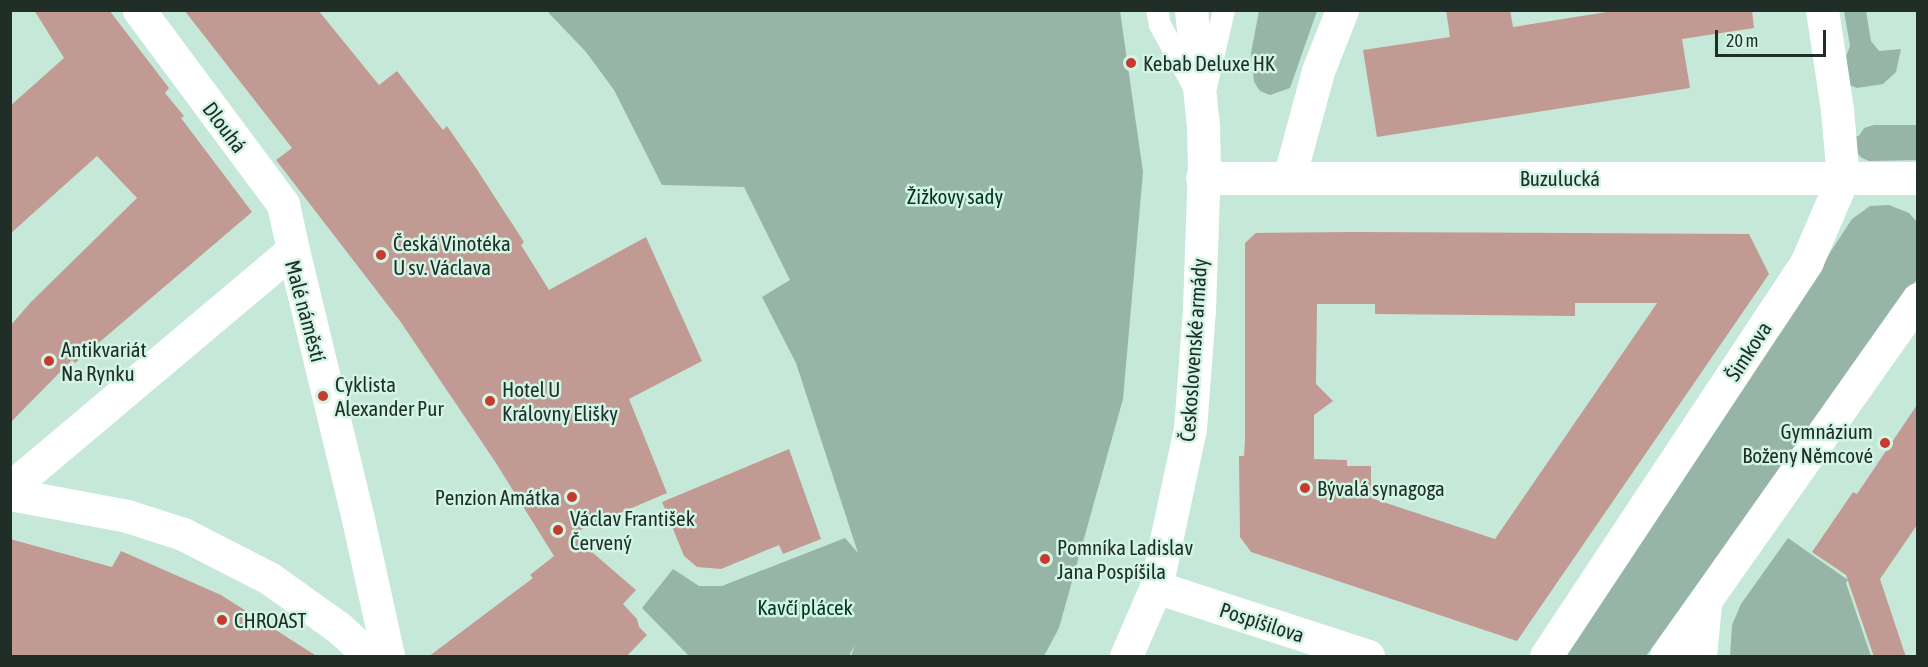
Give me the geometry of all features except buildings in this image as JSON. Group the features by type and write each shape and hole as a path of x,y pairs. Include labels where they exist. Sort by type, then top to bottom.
{"street":[{"name":"Dlouhá","path":"139,10 283,204 293,250"},
{"name":"Československé armády","path":"1126,657 1156,587 1190,429 1199,308 1202,178 1200,102 1191,10"},
{"path":"1289,178 1318,71 1342,10"},
{"name":"Šimkova","path":"1546,657 1807,261 1843,178 1837,109 1822,10"},
{"name":"Buzulucká","path":"1202,178 1917,178"},
{"name":"Malé náměstí","path":"10,488 293,250 358,519 388,657"},
{"path":"1666,657 1917,298"},
{"path":"10,494 126,516 183,534 269,578 339,628 370,657"},
{"name":"Pospíšilova","path":"1156,587 1368,657"},
{"path":"1700,657 1705,604"}],"lane":[{"name":"Československé armády","path":"1157,10 1160,25 1200,102"},
{"name":"Československé armády","path":"1200,102 1224,10"}],"green space":[{"name":"Žižkovy sady","path":"547,11 1120,11 1143,172 1123,399 1059,628 1044,656 851,656 855,645 849,656 689,656 642,608 673,569 699,586 722,586 845,538 858,553 796,363 762,297 790,280 744,187 662,185 614,90 586,52"},
{"path":"1259,11 1317,11 1290,88 1270,95 1260,91 1254,82 1251,53"},
{"path":"1844,11 1866,11 1871,41 1879,51 1901,49 1896,72 1883,84 1857,88 1846,84 1842,67 1850,46"},
{"path":"1874,125 1917,125 1917,160 1869,161 1862,158 1856,152 1851,137 1859,136 1864,128"},
{"path":"1889,205 1909,213 1917,222 1917,279 1646,656 1565,656 1852,219 1870,206"},
{"path":"1788,538 1848,580 1846,583 1871,656 1730,656 1732,625 1741,604"}],"place":[{"name":"Kebab Deluxe HK","path":"1131,63"},
{"name":"Česká Vinotéka U sv. Václava","path":"381,255"},
{"name":"Antikvariát Na Rynku","path":"49,361"},
{"name":"Cyklista Alexander Pur","path":"323,396"},
{"name":"Hotel U Královny Elišky","path":"490,401"},
{"name":"Gymnázium Boženy Němcové","path":"1885,443"},
{"name":"Bývalá synagoga","path":"1305,488"},
{"name":"Penzion Amátka","path":"572,497"},
{"name":"Václav František Červený","path":"558,530"},
{"name":"Pomníka Ladislav Jana Pospíšila","path":"1045,559"},
{"name":"CHROAST","path":"222,620"}],"park label":[{"name":"Kavčí plácek","path":"805,607"}]}
